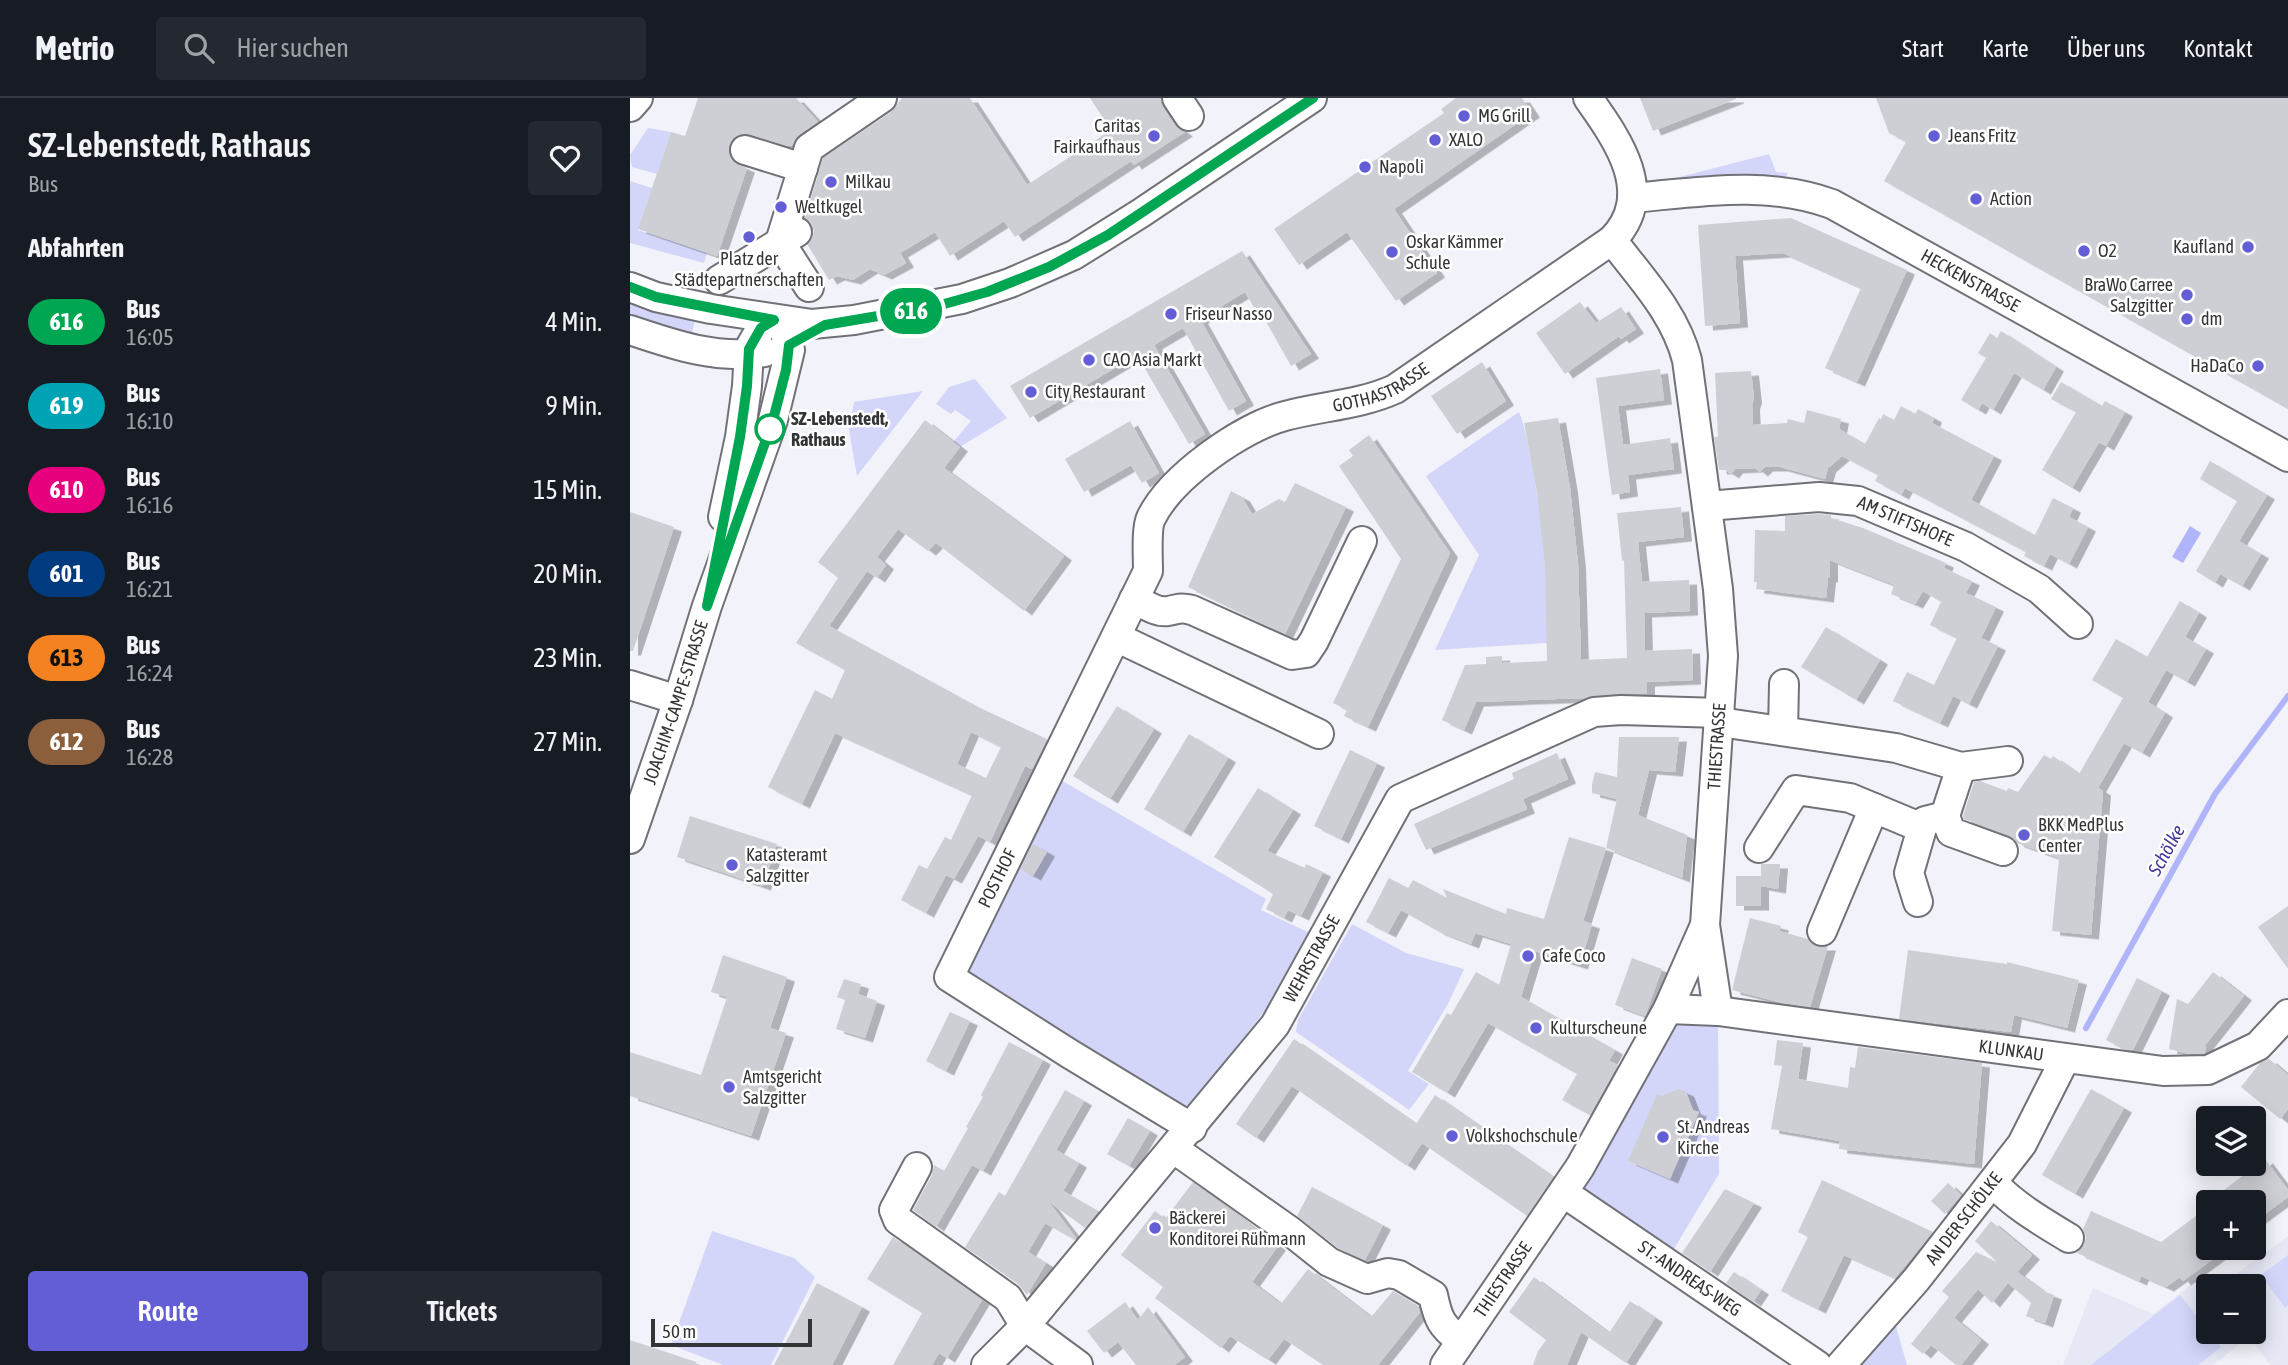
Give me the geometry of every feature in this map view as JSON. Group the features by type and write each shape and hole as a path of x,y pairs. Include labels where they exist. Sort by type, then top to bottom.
{"street":[{"path":"630,107 638,98"},
{"path":"809,287 790,236 809,148 882,98"},
{"path":"630,287 656,297 689,304 774,320 825,325 937,306 987,292 1049,267 1108,235 1312,98"},
{"path":"1588,98 1623,153 1629,169 1632,198 1627,220 1612,240"},
{"path":"745,150 803,168"},
{"name":"HECKENSTRASSE","path":"1632,198 1733,189 1772,190 1832,204 2288,457"},
{"path":"719,279 790,236"},
{"name":"THIESTRASSE","path":"1445,1365 1564,1193 1668,1009 1705,925 1723,656 1718,589 1707,506 1687,360 1680,334 1669,313 1612,240"},
{"name":"GOTHASTRASSE","path":"1149,520 1183,480 1232,440 1268,421 1357,402 1395,389 1612,240"},
{"path":"774,320 784,330 789,345"},
{"name":"JOACHIM-CAMPE-STRASSE","path":"707,606 740,437 748,355 758,332 774,320"},
{"path":"630,330 700,352 748,355 789,345 825,325"},
{"name":"JOACHIM-CAMPE-STRASSE","path":"630,839 707,606 773,420 786,370 789,345"},
{"name":"AM STIFTSHOFE","path":"1707,506 1819,497 1858,501 1966,547 2039,589 2078,624"},
{"name":"POSTHOF","path":"1149,520 1148,571 949,977 1070,1054 1183,1138 1329,1262 1367,1279 1388,1273 1399,1275 1433,1294 1438,1319 1447,1331 1461,1341"},
{"path":"1134,599 1166,612 1180,607 1192,610 1280,651 1293,655 1306,653 1362,541"},
{"path":"1116,637 1319,734"},
{"path":"1783,731 1784,684"},
{"path":"630,685 678,700"},
{"name":"WEHRSTRASSE","path":"986,1365 1025,1326 1275,1025 1400,799 1594,712 1621,710 1720,718 1783,731 1896,748 1961,767"},
{"path":"1918,902 1909,873 1961,767 2008,761"},
{"path":"1759,848 1796,790 1850,798 1874,808 1933,822 1951,832 2003,851"},
{"path":"1822,931 1874,808"},
{"path":"1705,925 1718,1011"},
{"name":"KLUNKAU","path":"1668,1009 1718,1011 2163,1071 2208,1070 2258,1046 2288,1014"},
{"name":"AN DER SCHÖLKE","path":"1841,1365 1916,1280 2022,1144 2065,1059"},
{"path":"917,1167 894,1210 898,1220 1008,1298 1025,1326 1078,1365"},
{"path":"1993,1182 2025,1211 2069,1238"},
{"name":"ST.-ANDREAS-WEG","path":"1564,1193 1816,1365"}],"shaded area":[{"path":"648,128 671,132 657,174 632,167 630,155"},
{"path":"1769,154 1776,172 1788,173 1784,180 1668,180"},
{"path":"630,181 652,188 638,230 707,253 704,263 630,243"},
{"path":"630,297 696,315 692,333 630,316"},
{"path":"975,379 1007,418 960,447 953,442 971,421 955,410 951,414 936,404 949,387"},
{"path":"923,391 857,476 849,430 854,402"},
{"path":"1519,412 1532,465 1542,531 1547,643 1435,650 1479,555 1426,476"},
{"path":"1059,779 1266,899 1261,910 1310,933 1268,1007 1186,1110 969,979 965,967"},
{"path":"1352,924 1406,953 1464,969 1448,1004 1408,1071 1429,1084 1409,1110 1296,1032 1298,1020"},
{"path":"1668,1009 1718,1011 1719,1174 1666,1262 1564,1193"},
{"path":"712,1231 794,1258 815,1277 771,1365 723,1365 671,1345"},
{"path":"2288,1236 2288,1365 2270,1365 2254,1344 2266,1344 2266,1274 2236,1274 2255,1260 2266,1260 2266,1252"},
{"path":"2288,1255 2288,1306 2285,1308 2266,1282 2266,1274 2262,1274"},
{"path":"2196,1281 2196,1344 2240,1344 2213,1365 2063,1365 2093,1288 2153,1314"},
{"path":"2180,1295 2196,1315 2196,1344 2219,1344 2221,1347 2198,1365 2091,1365"},
{"path":"1891,1309 1907,1365 1841,1365"}],"water":[{"path":"2190,526 2201,533 2183,563 2172,557"}],"building":[{"path":"698,98 796,98 818,122 788,146 749,134 733,138 729,154 733,162 747,168 717,256 638,229 671,132 685,136"},
{"path":"902,98 970,98 1027,185 1111,130 1090,98 1161,98 1163,107 1175,125 1185,132 1134,165 1131,161 1015,237 1004,221 950,256 935,232 900,253 906,263 884,275 870,269 853,280 837,276 829,280 807,244 814,231 805,218 823,158 891,112"},
{"path":"1456,98 1522,98 1532,113 1394,209 1437,273 1396,301 1347,232 1299,265 1274,229 1444,113 1441,109"},
{"path":"1640,98 1736,98 1736,99 1653,131"},
{"name":"BraWo Carree Salzgitter","path":"1876,98 2288,98 2288,409 1884,181 1906,142 1889,133"},
{"path":"1791,218 1907,270 1857,382 1825,368 1861,288 1783,253 1735,256 1740,323 1705,326 1698,225"},
{"path":"1242,251 1311,354 1291,366 1264,318 1261,320 1245,292 1200,319 1246,401 1229,411 1183,328 1154,345 1205,434 1189,444 1137,355 1030,418 1010,386"},
{"path":"1580,302 1596,323 1621,307 1636,329 1621,339 1619,336 1565,374 1536,333"},
{"path":"2001,331 2056,367 2043,390 2014,373 1993,410 1982,403 1978,410 1961,400 1986,358 1978,353 1990,333 1997,338"},
{"path":"1482,362 1506,401 1457,434 1431,396"},
{"path":"1660,369 1664,400 1618,406 1623,445 1670,438 1674,469 1628,475 1630,492 1612,495 1596,378"},
{"path":"1751,371 1753,425 1787,423 1788,419 1804,423 1807,410 1841,419 1839,429 1865,444 1879,418 1881,419 1883,414 1894,420 1901,406 1915,414 1918,409 1934,418 1932,423 1994,456 1971,500 2035,535 2053,498 2073,508 2069,517 2088,527 2069,564 2050,554 2044,566 2024,556 2026,552 1905,488 1901,495 1875,481 1878,475 1842,456 1828,468 1825,479 1780,467 1765,467 1760,472 1755,468 1735,469 1731,474 1719,470 1714,437 1718,437 1715,373"},
{"path":"2061,382 2102,406 2105,401 2125,412 2106,446 2099,442 2072,488 2042,470 2076,412 2051,399"},
{"path":"1558,418 1570,488 1578,564 1581,660 1627,658 1624,560 1622,561 1617,513 1681,507 1684,537 1638,542 1642,582 1689,580 1690,611 1644,613 1645,651 1692,649 1693,680 1647,682 1647,694 1620,693 1585,698 1476,702 1464,730 1442,720 1465,665 1486,664 1486,657 1502,656 1502,663 1547,661 1545,567 1537,493 1524,423"},
{"path":"925,420 960,447 944,468 1064,556 1024,611 936,543 928,551 898,529 877,557 886,565 877,578 867,571 829,626 980,708 1047,739 1032,769 1025,766 990,842 978,836 954,879 946,875 926,913 901,900 919,865 927,869 945,837 951,840 972,795 835,733 802,804 768,787 815,690 832,699 845,670 796,643 838,578 818,562","holes":["971,732 1001,747 986,778 957,764"]},
{"path":"1130,421 1159,473 1142,483 1131,465 1084,492 1065,459"},
{"path":"1369,435 1450,553 1368,727 1344,716 1347,710 1333,703 1401,559 1339,466 1353,456 1349,450"},
{"path":"2210,461 2267,495 2239,541 2261,554 2242,586 2220,574 2215,583 2196,571 2237,501 2200,479"},
{"path":"1295,483 1346,507 1285,634 1188,587 1231,491 1242,497 1252,514 1279,499 1285,502"},
{"path":"630,512 674,527 633,651 630,651"},
{"path":"1831,515 1831,518 1863,528 1946,563 1944,568 1972,581 1966,593 1996,607 1981,638 1998,646 1969,704 1953,696 1940,723 1893,701 1907,672 1934,685 1957,638 1930,625 1941,602 1923,591 1915,604 1891,594 1894,585 1830,560 1826,598 1756,589 1755,530 1785,531 1785,516"},
{"path":"2180,601 2199,613 2185,637 2206,649 2187,682 2166,670 2148,702 2165,713 2142,753 2124,743 2098,788 2103,791 2091,935 2052,931 2059,858 2017,843 2009,835 1964,819 1974,782 1980,781 2018,792 2044,755 2051,759 2053,756 2079,774 2123,698 2092,680 2116,639 2147,657"},
{"path":"1826,627 1880,660 1856,700 1801,667"},
{"path":"1117,706 1154,729 1110,799 1073,776"},
{"path":"1189,734 1228,758 1183,832 1144,809"},
{"path":"1619,737 1679,737 1675,772 1649,770 1638,815 1687,835 1682,878 1606,848 1617,799 1592,793 1592,785 1595,772 1617,777"},
{"path":"1350,750 1377,763 1341,839 1314,826"},
{"path":"1557,753 1568,779 1523,799 1527,809 1426,850 1414,824 1514,779 1512,773"},
{"path":"1258,788 1293,810 1267,851 1305,868 1306,864 1323,872 1301,916 1288,910 1284,918 1266,909 1273,894 1214,857"},
{"path":"690,816 777,844 763,886 677,857"},
{"path":"1569,837 1606,848 1583,921 1592,924 1580,965 1535,951 1521,997 1615,1050 1609,1061 1618,1065 1590,1115 1562,1100 1577,1074 1488,1023 1447,1093 1412,1072 1447,1013 1451,1015 1476,972 1499,985 1511,944 1475,933 1471,944 1438,931 1401,910 1388,933 1366,922 1389,878 1408,888 1413,880 1447,898 1443,889 1506,914 1507,908 1544,919"},
{"path":"1033,844 1047,852 1033,876 1020,869"},
{"path":"1761,864 1780,864 1778,889 1761,886 1761,906 1736,906 1736,876 1761,876"},
{"path":"2288,906 2288,969 2258,927"},
{"path":"1750,918 1781,926 1779,931 1808,939 1816,946 1828,946 1810,1007 1732,990"},
{"path":"1908,950 2007,962 2079,980 2067,1028 2014,1015 2011,1032 1899,1019"},
{"path":"723,955 787,977 770,1028 786,1033 751,1136 630,1096 630,1052 701,1075 727,997 711,992"},
{"path":"1632,958 1662,969 1645,1016 1615,1005"},
{"path":"2213,972 2244,996 2206,1044 2205,1053 2189,1054 2169,1049 2177,999 2188,1004"},
{"path":"2137,978 2162,991 2133,1050 2123,1049 2106,1040"},
{"path":"844,979 861,984 858,994 877,1001 865,1038 836,1029 845,1000 837,997"},
{"path":"950,1012 970,1021 946,1071 926,1061"},
{"path":"1294,1039 1416,1124 1435,1095 1553,1177 1527,1216 1422,1143 1407,1166 1292,1086 1256,1138 1236,1124"},
{"path":"1777,1040 1803,1043 1798,1079 1848,1088 1850,1067 1855,1068 1858,1047 1982,1063 1974,1164 1839,1149 1840,1141 1771,1129 1782,1066 1774,1065"},
{"path":"1009,1042 1043,1060 983,1171 972,1165 936,1227 913,1210 932,1175 934,1165 944,1171"},
{"path":"2269,1059 2288,1075 2288,1109 2280,1119 2241,1087 2260,1063"},
{"name":"St. Andreas Kirche","path":"1679,1089 1686,1092 1693,1110 1699,1112 1670,1179 1628,1161 1657,1094 1662,1096"},
{"path":"2091,1089 2124,1108 2075,1194 2042,1175"},
{"path":"1065,1090 1084,1101 1056,1150 1079,1163 1063,1191 1098,1211 1085,1228 1048,1201 1076,1238 1075,1240 1045,1223 1028,1252 1046,1263 1027,1295 1018,1284 965,1247 999,1192 1005,1196"},
{"path":"1128,1118 1150,1131 1129,1166 1107,1154"},
{"path":"2266,1160 2288,1190 2288,1197 2266,1213 2266,1190 2224,1190 2242,1176 2266,1176"},
{"path":"1822,1180 1933,1232 1895,1278 1844,1255 1818,1309 1781,1291 1808,1237 1798,1232"},
{"path":"1193,1182 1278,1246 1252,1282 1281,1304 1308,1269 1371,1317 1393,1291 1418,1306 1420,1312 1378,1365 1323,1365 1284,1339 1268,1360 1230,1336 1221,1348 1155,1298 1163,1287 1121,1255 1155,1211 1165,1219"},
{"path":"1948,1183 1961,1195 1945,1214 1931,1201"},
{"path":"1312,1187 1383,1225 1365,1260 1338,1248 1297,1216"},
{"path":"1725,1189 1754,1203 1710,1272 1682,1253"},
{"path":"2091,1211 2161,1242 2196,1216 2196,1260 2212,1260 2183,1281 2180,1277 2166,1287 2141,1276 2139,1281 2077,1253 2086,1238 2083,1229"},
{"path":"1991,1221 2032,1255 2017,1272 2043,1291 2054,1295 2045,1323 2026,1316 2031,1303 2008,1283 1992,1303 1978,1289 1954,1318 1981,1340 1961,1365 1956,1365 1931,1345 1923,1354 1911,1344 1949,1297 1942,1291 1976,1252 1997,1262 1975,1241"},
{"path":"893,1237 982,1300 947,1358 939,1353 932,1365 893,1365 922,1313 867,1279"},
{"path":"1734,1272 1761,1290 1753,1302 1726,1283"},
{"path":"1534,1277 1609,1333 1630,1301 1655,1318 1626,1363 1581,1332 1567,1365 1533,1365 1546,1340 1509,1312"},
{"path":"817,1283 862,1307 832,1365 774,1365"},
{"path":"1125,1302 1138,1320 1148,1307 1185,1357 1174,1365 1136,1365 1118,1342 1104,1353 1087,1331"},
{"path":"630,1340 696,1362 695,1365 630,1365"}],"waterway":[{"name":"Schölke","path":"2086,1028 2215,794 2288,696"}],"bus line":[{"name":"616","path":"630,287 656,297 774,320 761,328 749,349 740,437 707,606 773,420 786,370 789,345 825,325 937,306 987,292 1049,267 1108,235 1313,98"}],"place":[{"name":"MG Grill","path":"1464,116"},
{"name":"Caritas Fairkaufhaus","path":"1154,136"},
{"name":"Jeans Fritz","path":"1934,136"},
{"name":"XALO","path":"1435,140"},
{"name":"Napoli","path":"1365,167"},
{"name":"Milkau","path":"831,182"},
{"name":"Action","path":"1976,199"},
{"name":"Weltkugel","path":"781,207"},
{"name":"Platz der Städtepartnerschaften","path":"749,237"},
{"name":"Kaufland","path":"2248,247"},
{"name":"O2","path":"2084,251"},
{"name":"Oskar Kämmer Schule","path":"1392,252"},
{"name":"BraWo Carree Salzgitter","path":"2187,295"},
{"name":"Friseur Nasso","path":"1171,314"},
{"name":"dm","path":"2187,319"},
{"name":"CAO Asia Markt","path":"1089,360"},
{"name":"HaDaCo","path":"2258,366"},
{"name":"City Restaurant","path":"1031,392"},
{"name":"SZ-Lebenstedt, Rathaus","path":"770,429"},
{"name":"BKK MedPlus Center","path":"2024,835"},
{"name":"Katasteramt Salzgitter","path":"732,865"},
{"name":"Cafe Coco","path":"1528,956"},
{"name":"Kulturscheune","path":"1536,1028"},
{"name":"Amtsgericht Salzgitter","path":"729,1087"},
{"name":"Volkshochschule","path":"1452,1136"},
{"name":"St. Andreas Kirche","path":"1663,1137"},
{"name":"Bäckerei Konditorei Rühmann","path":"1155,1228"}]}
